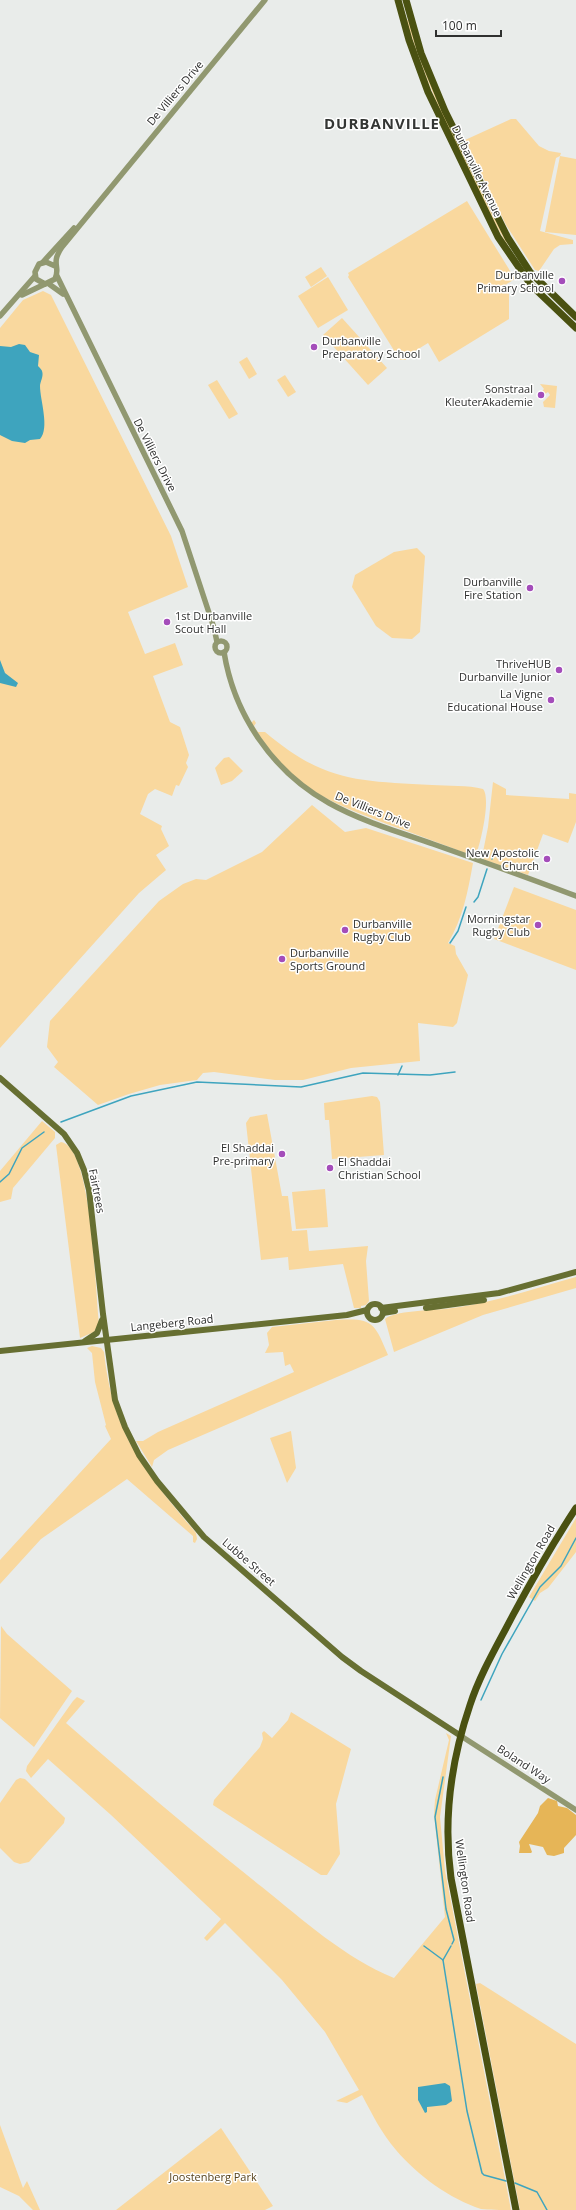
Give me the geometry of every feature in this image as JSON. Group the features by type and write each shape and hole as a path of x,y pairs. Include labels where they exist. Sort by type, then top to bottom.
{"main road":[{"name":"Durbanville Avenue","path":"398,0 409,40 428,92 498,237 531,285 576,328"},
{"name":"Durbanville Avenue","path":"406,0 422,53 445,111 508,238 530,272 576,317"},
{"name":"Fairtrees","path":"0,1078 64,1134 80,1160 89,1190 106,1340"},
{"path":"382,1311 376,1320 368,1313 373,1305 382,1311 476,1302 576,1272"},
{"name":"Langeberg Road","path":"0,1351 368,1313"},
{"path":"82,1343 97,1333 103,1314"},
{"name":"Lubbe Street","path":"106,1340 116,1400 130,1439 148,1470 204,1537 349,1662 461,1736"},
{"name":"Wellington Road","path":"516,2210 449,1864 447,1832 448,1803 461,1736 470,1704 493,1653 541,1564 576,1508"}],"street":[{"name":"De Villiers Drive","path":"55,266 58,252 264,0"},
{"name":"De Villiers Drive","path":"43,262 101,198"},
{"path":"14,299 47,284 57,276 55,266 49,262 43,262 35,269 35,276 39,282 47,284"},
{"path":"0,316 35,276"},
{"name":"De Villiers Drive","path":"57,276 182,531 219,642"},
{"name":"De Villiers Drive","path":"47,284 60,290 66,297"},
{"path":"219,642 226,646 222,652 215,648 219,642"},
{"name":"De Villiers Drive","path":"222,652 240,707 256,736 282,768 309,790 346,811 576,896"},
{"name":"Boland Way","path":"461,1736 576,1810"}],"green space":[{"path":"406,20 408,20 510,250 480,195 452,138 427,79"},
{"path":"511,119 516,119 539,146 549,151 561,153 560,156 556,158 540,231 573,240 573,244 560,245 554,249 539,271 535,270 506,225 465,140"},
{"path":"560,156 576,159 576,235 545,232"},
{"path":"467,201 515,279 505,285 509,294 509,319 439,362 428,343 407,356 406,360 400,360 348,277 348,273"},
{"path":"321,267 327,276 311,287 305,277"},
{"path":"328,277 348,310 318,328 298,296"},
{"path":"43,291 51,295 171,536 188,587 128,612 145,654 175,643 183,665 153,676 170,722 180,727 189,755 186,763 188,767 179,786 176,785 172,796 155,789 148,794 140,814 162,826 161,829 169,846 156,855 166,870 139,893 0,1048 0,328 23,300"},
{"path":"342,318 387,368 368,385 323,335"},
{"path":"247,357 257,374 249,379 239,362"},
{"path":"285,375 296,392 288,397 277,380"},
{"path":"217,380 238,414 229,419 208,385"},
{"path":"540,384 557,386 555,408 544,407 543,402 550,395 548,392 545,394 542,391 544,389"},
{"path":"417,548 425,556 420,632 412,639 392,638 376,626 352,587 355,575 394,552"},
{"path":"254,720 256,723 254,726 258,732 265,732 306,761 324,770 343,776 383,782 464,786 483,789 486,801 486,810 483,830 477,852 470,855 364,815 318,794 297,779 278,760 251,723"},
{"path":"229,757 243,771 232,781 221,785 215,768 224,758"},
{"path":"493,782 506,789 506,795 569,799 569,793 576,794 576,822 568,843 543,834 528,875 485,860 482,857 488,827"},
{"name":"Durbanville Sports Ground","path":"312,805 345,832 366,828 473,863 467,894 458,924 448,943 455,946 456,954 468,975 457,1023 453,1027 418,1023 420,1061 351,1068 303,1080 275,1080 214,1072 203,1073 197,1080 160,1085 98,1105 54,1067 58,1062 47,1047 50,1021 159,901 183,884 196,879 206,880 262,852"},
{"name":"Morningstar Rugby Club","path":"514,887 576,910 576,970 494,939"},
{"path":"372,1096 377,1097 380,1102 384,1155 332,1159 329,1120 325,1120 324,1103"},
{"path":"267,1114 282,1196 288,1196 292,1231 307,1230 309,1251 368,1246 366,1261 369,1301 366,1305 361,1306 361,1308 354,1308 343,1264 289,1270 288,1257 261,1260 246,1123 250,1117"},
{"path":"42,1121 55,1132 55,1138 13,1188 11,1199 0,1202 0,1171"},
{"path":"61,1142 72,1150 80,1168 86,1194 94,1255 99,1323 94,1332 80,1338 56,1145"},
{"path":"325,1189 328,1227 296,1229 292,1192"},
{"path":"576,1277 576,1288 483,1315 394,1352 385,1319 390,1316 422,1310 445,1309 478,1304"},
{"path":"336,1320 358,1320 371,1324 379,1335 388,1355 168,1450 154,1460 152,1467 136,1441 143,1441 158,1432 294,1372 290,1364 285,1366 283,1352 265,1353 269,1345 267,1333 272,1327"},
{"path":"92,1346 101,1348 104,1352 108,1381 115,1407 134,1451 161,1490 196,1533 197,1539 195,1543 193,1542 193,1536 127,1479 41,1539 0,1584 0,1560 111,1439 105,1426 95,1382 92,1353 87,1348"},
{"path":"291,1431 296,1468 287,1483 270,1438"},
{"path":"576,1518 576,1552 548,1588 540,1593 535,1601 529,1597"},
{"path":"1,1626 7,1634 72,1691 34,1747 0,1718"},
{"path":"77,1697 85,1701 66,1723 187,1827 309,1925 358,1960 394,1978 445,1917 434,1814 435,1800 449,1740 446,1733 451,1736 440,1817 445,1871 511,2210 481,2209 469,2205 446,2193 424,2177 396,2150 373,2117 362,2095 347,2103 336,2101 359,2090 325,2032 282,1980 225,1923 207,1941 204,1938 221,1919 111,1815 48,1759 31,1778 26,1771 27,1766"},
{"path":"291,1712 351,1749 336,1804 340,1854 327,1875 321,1875 213,1805 214,1800 260,1747 263,1739 262,1733 264,1731 272,1738 288,1720"},
{"path":"20,1778 25,1779 65,1818 64,1823 29,1862 20,1864 14,1862 0,1848 0,1803 16,1780"},
{"path":"480,1983 576,2044 576,2210 520,2210 476,1984"},
{"path":"0,2125 23,2188 27,2181 40,2210 33,2210 19,2196 0,2187"},
{"name":"Joostenberg Park","path":"221,2128 273,2206 265,2210 116,2210"}],"shaded area":[{"path":"548,1798 557,1801 558,1806 567,1808 576,1815 576,1835 564,1848 564,1853 554,1856 547,1855 543,1847 529,1844 531,1853 519,1853 519,1842 538,1813 540,1806"}],"water":[{"path":"19,344 25,345 30,352 39,355 38,366 42,370 40,392 44,414 43,434 40,439 30,440 25,443 12,441 0,435 0,346 11,347"},
{"path":"0,660 5,673 18,683 16,687 0,683"},
{"path":"445,2083 450,2086 452,2101 446,2105 427,2107 427,2112 425,2113 418,2100 418,2087"}],"waterway":[{"path":"474,902 478,897 487,869"},
{"path":"450,943 458,931 466,907"},
{"path":"398,1075 402,1066"},
{"path":"61,1122 131,1096 197,1082 301,1087 363,1073 430,1075 455,1072"},
{"path":"0,1182 9,1174 22,1148 44,1132"},
{"path":"481,1700 502,1654 540,1587 561,1566 576,1538"},
{"path":"443,1777 435,1817 446,1909 454,1940 452,1944"},
{"path":"424,1946 443,1960 467,2111 482,2173 484,2175 506,2181"},
{"path":"443,1960 451,1946"},
{"path":"515,2183 537,2192 547,2210"}],"place":[{"name":"Durbanville Primary School","path":"562,281"},
{"name":"Durbanville Preparatory School","path":"314,347"},
{"name":"Sonstraal KleuterAkademie","path":"541,395"},
{"name":"Durbanville Fire Station","path":"530,588"},
{"name":"1st Durbanville Scout Hall","path":"167,622"},
{"name":"ThriveHUB Durbanville Junior","path":"559,670"},
{"name":"La Vigne Educational House","path":"551,700"},
{"name":"New Apostolic Church","path":"547,859"},
{"name":"Morningstar Rugby Club","path":"538,925"},
{"name":"Durbanville Rugby Club","path":"345,930"},
{"name":"Durbanville Sports Ground","path":"282,959"},
{"name":"El Shaddai Pre-primary","path":"282,1154"},
{"name":"El Shaddai Christian School","path":"330,1168"}],"district":[{"name":"DURBANVILLE","path":"382,124"}]}
